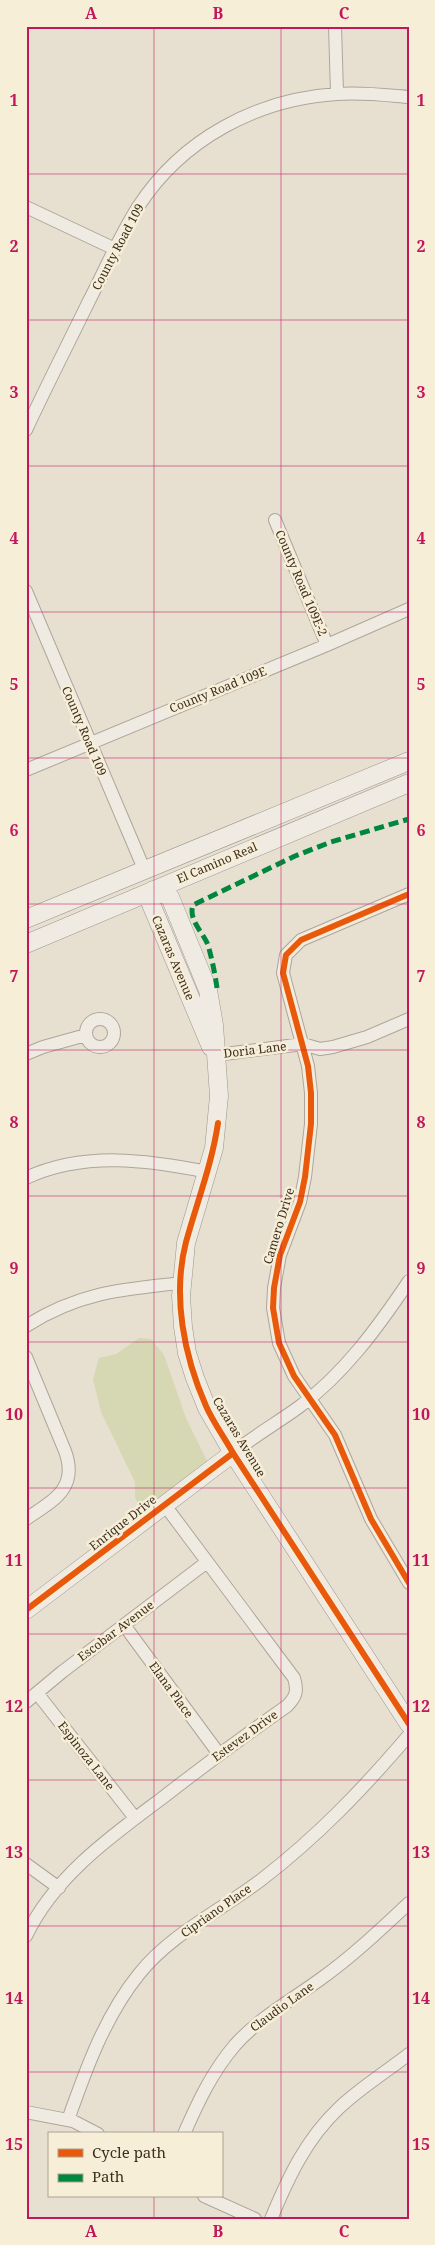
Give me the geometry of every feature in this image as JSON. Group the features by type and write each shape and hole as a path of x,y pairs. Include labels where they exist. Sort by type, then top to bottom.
{"street":[{"path":"335,26 337,94"},
{"name":"County Road 109","path":"26,430 115,249 139,206 176,162 204,139 241,118 273,104 307,96 337,94 371,94 409,98"},
{"path":"26,207 115,249"},
{"name":"County Road 109E-2","path":"275,520 328,645"},
{"name":"County Road 109","path":"26,591 144,869"},
{"name":"County Road 109E","path":"26,770 328,645 409,609"},
{"name":"El Camino Real","path":"26,919 409,761"},
{"name":"El Camino Real","path":"26,944 409,783"},
{"name":"Cazaras Avenue","path":"144,869 153,890 151,904 216,1055 219,1096 218,1124 208,1172 186,1243 182,1283 183,1327 187,1353 207,1408 233,1453 409,1724"},
{"name":"Camero Drive","path":"409,894 301,940 286,956 283,973 303,1044 311,1093 310,1148 300,1202 278,1262 273,1308 276,1326 286,1359 309,1399 335,1435 370,1518 409,1583"},
{"name":"Doria Lane","path":"216,1055 303,1044 320,1049 350,1043 409,1019"},
{"path":"26,1054 43,1047 86,1035"},
{"path":"26,1178 64,1166 107,1160 151,1162 208,1172"},
{"name":"Enrique Drive","path":"26,1610 164,1504 309,1399 365,1343 409,1281"},
{"path":"26,1326 56,1309 100,1293 182,1283"},
{"path":"26,1357 69,1461 69,1474 66,1485 58,1496 26,1519"},
{"name":"Estevez Drive","path":"26,1936 59,1888 91,1854 219,1754 287,1706 294,1700 297,1692 294,1678 164,1504"},
{"name":"Escobar Avenue","path":"26,1702 207,1562"},
{"name":"Elana Place","path":"124,1625 219,1754"},
{"name":"Espinoza Lane","path":"37,1693 135,1818"},
{"name":"Cipriano Place","path":"68,2120 107,2024 116,2006 139,1974 176,1938 242,1894 314,1838 375,1775 409,1735"},
{"path":"26,1864 59,1888"},
{"name":"Claudio Lane","path":"185,2132 205,2088 219,2065 242,2039 274,2010 332,1970 409,1903"},
{"path":"271,2219 289,2174 323,2125 339,2108 409,2054"},
{"path":"26,2112 68,2120 94,2132"},
{"path":"208,2198 255,2219"}],"green space":[{"path":"139,1338 151,1339 164,1355 186,1418 208,1463 155,1504 140,1508 135,1497 135,1482 101,1412 93,1379 99,1358 116,1354"}],"marked path":[{"path":"217,988 208,945 194,921 193,905 295,856 331,842 409,819"}],"cycle path":[{"path":"409,894 301,940 286,955 283,973 308,1066 311,1093 311,1124 300,1202 280,1255 274,1288 273,1308 279,1343 294,1376 335,1435 371,1519 409,1583"},
{"path":"218,1123 204,1183 186,1242 180,1283 182,1325 198,1387 215,1424 233,1453 409,1724"},
{"path":"26,1610 233,1453"}]}
